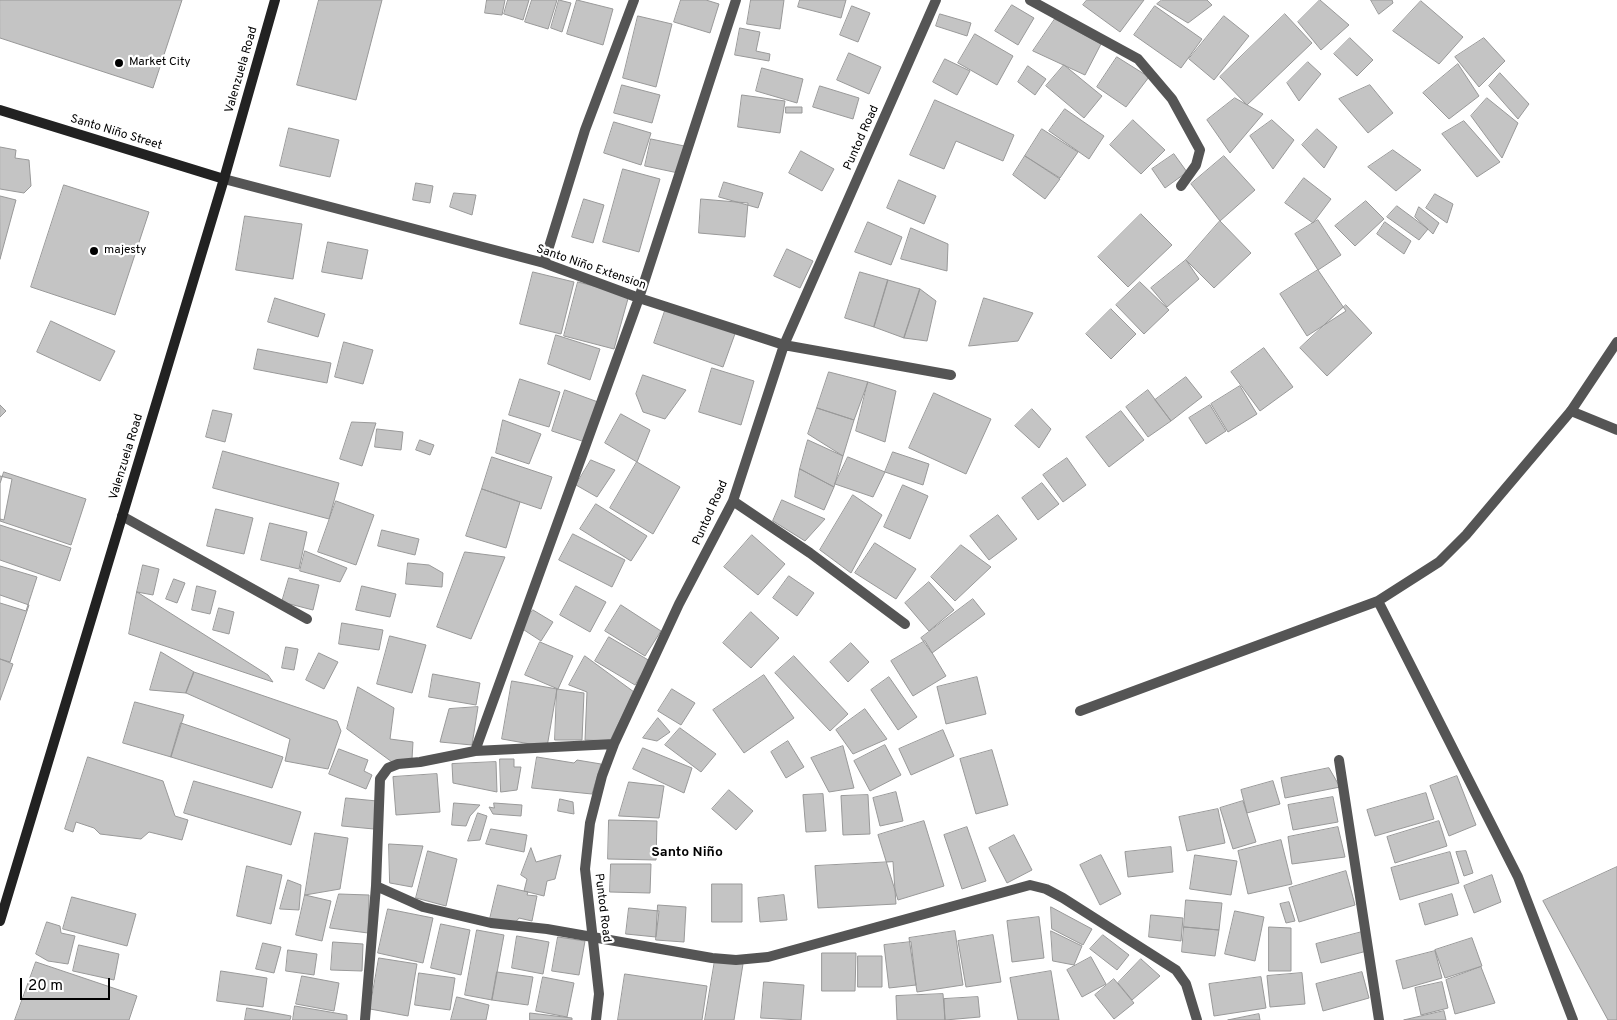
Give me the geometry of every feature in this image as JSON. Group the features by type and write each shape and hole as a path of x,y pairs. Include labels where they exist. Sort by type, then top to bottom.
{"street":[{"name":"Valenzuela Road","path":"0,922 224,179 275,0"},
{"path":"544,263 585,130 634,0"},
{"path":"475,750 639,298 736,0"},
{"name":"Puntod Road","path":"596,1020 599,994 585,869 590,823 602,776 614,744 679,604 733,501 784,345 936,0"},
{"path":"1030,0 1138,58 1172,99 1200,150 1196,164 1181,186"},
{"name":"Santo Niño Street","path":"0,110 224,179"},
{"name":"Santo Niño Extension","path":"224,179 544,263 639,298 784,345 951,374"},
{"path":"1080,711 1378,601 1439,562 1466,535 1572,411 1617,342"},
{"path":"1572,411 1617,430"},
{"path":"733,501 810,553 905,624"},
{"path":"122,516 308,619"},
{"path":"1378,601 1518,877 1573,1020"},
{"path":"365,1020 376,886 380,779 388,768 398,764 420,762 475,750 614,744"},
{"path":"1339,760 1379,1020"},
{"path":"376,886 423,907 491,924 594,937 712,958 736,960 768,957 1030,885 1046,889 1064,898 1176,970 1186,984 1197,1020"}],"building":[{"name":"Market City","path":"0,0 182,0 153,88 0,38"},
{"path":"319,0 382,0 356,100 297,85"},
{"path":"487,0 505,0 502,15 485,13"},
{"path":"508,0 529,0 523,20 504,14"},
{"path":"532,0 557,0 548,29 525,22"},
{"path":"559,0 571,3 562,32 551,28"},
{"path":"577,0 613,9 603,45 567,34"},
{"path":"681,0 706,0 719,4 710,33 674,22"},
{"path":"751,0 784,0 780,29 747,24"},
{"path":"800,0 846,0 841,18 798,7"},
{"path":"1087,0 1144,0 1120,32 1083,5"},
{"path":"1162,0 1207,0 1212,5 1188,23 1157,4"},
{"path":"1320,0 1349,25 1321,50 1298,22"},
{"path":"1371,0 1392,0 1393,3 1379,14"},
{"path":"1421,1 1463,37 1439,64 1393,31"},
{"path":"1012,5 1034,18 1018,45 995,31"},
{"path":"852,6 870,13 858,42 840,35"},
{"path":"1155,6 1202,39 1181,68 1134,35"},
{"path":"940,14 971,23 967,36 936,26"},
{"path":"1285,14 1312,43 1247,105 1220,77"},
{"path":"638,16 672,24 656,87 623,78"},
{"path":"1224,16 1249,36 1214,80 1189,59"},
{"path":"1055,19 1101,44 1085,75 1033,51"},
{"path":"740,28 760,32 756,51 770,54 769,61 735,55"},
{"path":"975,34 1013,56 997,85 958,63"},
{"path":"1350,38 1373,60 1357,76 1334,54"},
{"path":"1484,38 1505,61 1479,87 1455,57"},
{"path":"849,53 881,67 869,94 837,80"},
{"path":"1117,57 1149,77 1126,107 1097,87"},
{"path":"945,59 970,71 957,95 933,82"},
{"path":"1308,62 1321,74 1299,101 1287,83"},
{"path":"1458,64 1479,96 1449,119 1423,93"},
{"path":"1064,65 1102,96 1084,118 1046,86"},
{"path":"1028,66 1046,79 1035,95 1018,82"},
{"path":"762,68 803,79 797,103 756,91"},
{"path":"1500,73 1529,104 1518,119 1489,86"},
{"path":"622,85 660,95 652,123 614,113"},
{"path":"1370,85 1393,113 1368,133 1339,99"},
{"path":"820,86 859,98 853,119 813,107"},
{"path":"742,95 785,101 780,133 738,127"},
{"path":"1235,98 1263,114 1230,153 1207,120"},
{"path":"1487,98 1518,123 1502,158 1471,116"},
{"path":"935,100 1014,135 1003,161 956,141 944,169 910,155"},
{"path":"786,107 802,107 802,113 786,113"},
{"path":"1065,109 1104,136 1089,159 1049,131"},
{"path":"1133,120 1165,150 1141,174 1110,145"},
{"path":"1272,120 1294,140 1273,169 1250,136"},
{"path":"1464,121 1500,162 1477,177 1442,134"},
{"path":"614,122 651,133 641,165 604,153"},
{"path":"289,128 339,140 330,177 280,166"},
{"path":"1042,129 1078,152 1060,178 1025,156"},
{"path":"1317,129 1337,147 1324,168 1302,145"},
{"path":"651,139 689,147 683,174 645,166"},
{"path":"0,147 16,150 15,158 29,160 31,186 24,193 0,189"},
{"path":"1393,150 1421,170 1396,191 1368,167"},
{"path":"801,151 834,169 822,191 789,173"},
{"path":"1174,154 1187,172 1165,188 1152,169"},
{"path":"1025,156 1060,179 1045,199 1013,175"},
{"path":"1224,156 1255,190 1220,221 1191,184"},
{"path":"623,169 660,179 639,252 603,242"},
{"path":"1304,178 1331,199 1313,223 1285,203"},
{"path":"899,180 936,196 924,224 887,208"},
{"path":"724,182 763,193 758,208 719,197"},
{"path":"416,183 433,186 430,203 413,200"},
{"path":"64,185 149,212 115,315 31,287"},
{"path":"454,193 476,195 472,215 450,207"},
{"path":"1435,194 1453,204 1447,223 1426,208"},
{"path":"0,196 16,200 0,259"},
{"path":"584,199 604,205 593,243 572,237"},
{"path":"701,199 748,203 745,237 699,233"},
{"path":"1366,201 1384,219 1355,246 1335,226"},
{"path":"1397,206 1428,229 1419,240 1387,217"},
{"path":"1419,207 1439,223 1433,234 1415,217"},
{"path":"1141,214 1172,245 1128,287 1098,257"},
{"path":"245,216 302,224 293,279 236,270"},
{"path":"1318,220 1341,255 1318,270 1295,234"},
{"path":"1220,221 1251,253 1214,288 1186,260"},
{"path":"868,222 902,237 891,265 855,252"},
{"path":"1385,222 1411,241 1404,254 1377,234"},
{"path":"911,228 948,244 947,271 901,259"},
{"path":"328,242 368,250 362,279 322,272"},
{"path":"787,249 813,261 800,288 774,276"},
{"path":"1186,260 1199,279 1167,307 1151,288"},
{"path":"1318,270 1346,311 1307,336 1280,294"},
{"path":"533,272 574,282 561,334 520,324"},
{"path":"860,272 888,280 874,327 845,318"},
{"path":"888,280 920,289 904,338 874,327"},
{"path":"578,282 629,295 614,349 564,336"},
{"path":"1140,282 1169,310 1144,334 1116,305"},
{"path":"920,289 936,301 927,341 904,338"},
{"path":"275,298 325,314 318,337 268,322"},
{"path":"984,298 1033,313 1018,341 969,346"},
{"path":"1346,305 1372,333 1327,376 1300,348"},
{"path":"666,308 736,331 723,367 654,343"},
{"path":"1111,309 1136,334 1111,359 1086,334"},
{"path":"51,321 115,351 100,381 37,352"},
{"path":"556,335 600,349 590,380 548,364"},
{"path":"344,342 373,350 363,384 335,377"},
{"path":"1264,348 1293,387 1260,411 1231,372"},
{"path":"258,349 331,363 327,383 254,369"},
{"path":"712,368 754,381 741,425 699,412"},
{"path":"829,372 868,382 854,420 817,408"},
{"path":"643,375 686,390 665,419 643,412 636,394"},
{"path":"1186,377 1202,397 1171,421 1155,400"},
{"path":"520,379 560,392 549,427 509,415"},
{"path":"868,382 896,391 885,442 856,431"},
{"path":"1240,386 1257,414 1228,432 1211,404"},
{"path":"565,390 598,402 585,442 552,431"},
{"path":"1148,390 1171,421 1148,437 1126,407"},
{"path":"934,393 991,419 966,474 909,448"},
{"path":"0,405 6,411 0,417"},
{"path":"1210,405 1226,431 1206,444 1189,418"},
{"path":"817,408 854,420 843,456 808,434"},
{"path":"1032,409 1051,429 1039,448 1015,426"},
{"path":"213,410 232,414 225,442 206,437"},
{"path":"1121,411 1144,440 1109,467 1086,437"},
{"path":"621,414 650,430 637,462 605,443"},
{"path":"503,420 541,434 529,464 496,453"},
{"path":"352,422 376,423 362,466 340,459"},
{"path":"377,429 403,432 401,450 375,447"},
{"path":"420,440 434,445 430,455 416,450"},
{"path":"808,440 843,456 834,487 800,469"},
{"path":"223,451 339,483 329,519 213,488"},
{"path":"893,452 929,464 923,485 885,472"},
{"path":"492,457 552,477 541,509 482,489"},
{"path":"848,457 885,472 873,497 835,484"},
{"path":"1067,458 1086,485 1063,502 1043,475"},
{"path":"591,460 615,470 597,497 576,485"},
{"path":"637,462 680,487 653,534 610,508"},
{"path":"800,469 834,487 824,510 795,497"},
{"path":"4,472 86,499 71,545 0,521 0,484"},
{"path":"0,476 12,479 4,520 0,519"},
{"path":"1042,483 1059,504 1038,520 1022,498"},
{"path":"903,485 928,496 910,539 884,527"},
{"path":"482,489 520,502 506,548 466,536"},
{"path":"853,495 882,515 851,573 820,550"},
{"path":"782,500 825,519 805,541 773,521"},
{"path":"336,501 374,515 356,565 318,552"},
{"path":"596,504 647,536 631,561 580,529"},
{"path":"216,509 253,518 244,554 207,546"},
{"path":"998,515 1017,539 989,560 970,536"},
{"path":"270,523 307,532 299,569 261,560"},
{"path":"0,525 71,548 60,581 0,560"},
{"path":"382,530 419,539 415,555 378,546"},
{"path":"573,534 625,560 612,587 559,560"},
{"path":"752,535 785,564 758,595 724,567"},
{"path":"875,543 916,569 896,599 855,573"},
{"path":"961,545 991,567 955,601 931,577"},
{"path":"305,551 347,568 340,582 300,571"},
{"path":"465,552 505,557 471,639 437,627"},
{"path":"408,563 429,565 443,573 442,587 406,584"},
{"path":"143,565 159,569 153,595 137,592"},
{"path":"0,566 37,577 26,611 0,603"},
{"path":"789,576 814,593 797,616 773,598"},
{"path":"289,578 319,585 313,610 282,602"},
{"path":"174,579 185,583 177,603 166,599"},
{"path":"929,582 954,610 929,631 905,603"},
{"path":"197,586 216,591 210,614 192,610"},
{"path":"362,586 396,594 390,617 356,610"},
{"path":"576,586 606,602 590,632 560,615"},
{"path":"137,592 268,675 273,682 129,634"},
{"path":"0,595 29,605 10,662 0,659"},
{"path":"973,599 985,614 932,653 921,638"},
{"path":"621,605 661,631 645,656 605,631"},
{"path":"219,608 234,612 229,634 213,630"},
{"path":"533,610 553,622 541,641 521,628"},
{"path":"751,612 779,638 751,668 723,643"},
{"path":"342,623 383,630 379,650 339,644"},
{"path":"390,636 426,645 412,693 377,684"},
{"path":"609,637 650,661 635,685 595,661"},
{"path":"925,641 946,676 913,696 891,661"},
{"path":"540,642 573,656 558,689 525,675"},
{"path":"851,643 869,662 848,682 830,662"},
{"path":"286,647 298,649 294,670 282,668"},
{"path":"161,652 194,672 186,693 150,690"},
{"path":"319,653 338,662 324,689 306,680"},
{"path":"585,656 634,692 610,741 585,740 587,692 569,685"},
{"path":"794,656 848,714 830,731 775,673"},
{"path":"0,659 13,664 0,700"},
{"path":"194,672 337,721 341,731 328,769 285,761 290,739 186,693"},
{"path":"433,674 480,683 476,705 429,697"},
{"path":"764,675 794,718 744,753 713,710"},
{"path":"889,677 917,717 898,730 871,690"},
{"path":"977,677 986,714 946,724 937,687"},
{"path":"512,681 557,689 547,747 502,739"},
{"path":"358,687 394,708 390,739 413,742 412,759 392,762 347,729"},
{"path":"557,689 584,693 582,740 555,740"},
{"path":"672,689 695,703 681,725 658,711"},
{"path":"135,702 184,715 171,757 123,743"},
{"path":"478,707 472,745 440,742 449,709"},
{"path":"865,709 887,739 853,754 836,730"},
{"path":"658,718 670,732 657,741 643,738"},
{"path":"181,723 283,757 272,788 171,757"},
{"path":"680,728 716,754 701,772 665,745"},
{"path":"943,730 954,756 911,775 899,749"},
{"path":"788,741 804,767 786,778 771,752"},
{"path":"885,745 901,775 870,791 854,761"},
{"path":"843,746 854,788 829,792 811,758"},
{"path":"643,748 692,768 684,793 633,769"},
{"path":"339,749 368,760 364,771 372,775 366,789 329,774"},
{"path":"992,750 1008,805 976,814 960,759"},
{"path":"88,757 163,781 175,816 188,820 182,840 149,832 141,839 100,834 94,828 76,822 73,832 65,829"},
{"path":"537,757 574,763 577,760 601,764 592,794 532,788"},
{"path":"500,759 514,759 514,767 521,767 517,790 501,792"},
{"path":"496,762 497,792 453,783 452,764"},
{"path":"1329,768 1340,787 1285,798 1281,778"},
{"path":"437,774 440,812 396,815 393,777"},
{"path":"1457,776 1476,825 1449,836 1430,786"},
{"path":"194,781 301,812 291,845 184,813"},
{"path":"1273,781 1280,804 1247,813 1241,790"},
{"path":"629,782 664,786 659,818 619,816"},
{"path":"729,790 753,811 736,830 712,809"},
{"path":"896,792 903,821 880,826 873,798"},
{"path":"1426,793 1434,819 1375,836 1367,810"},
{"path":"823,794 826,831 806,832 803,795"},
{"path":"868,795 870,834 843,835 841,796"},
{"path":"1333,797 1338,822 1293,830 1288,805"},
{"path":"346,798 377,801 374,829 342,826"},
{"path":"560,799 573,802 574,814 558,811"},
{"path":"1243,801 1256,842 1233,849 1220,808"},
{"path":"454,803 480,805 470,816 466,826 452,825"},
{"path":"494,803 522,805 521,816 493,814 489,807 494,808"},
{"path":"1218,809 1225,843 1187,851 1179,817"},
{"path":"478,813 487,816 480,840 468,841"},
{"path":"609,820 657,821 656,860 608,859"},
{"path":"924,821 944,886 898,900 878,835"},
{"path":"1439,821 1447,846 1395,863 1387,837"},
{"path":"967,827 986,881 962,889 944,835"},
{"path":"1338,827 1345,857 1292,864 1288,837"},
{"path":"491,829 527,835 524,852 486,844"},
{"path":"315,833 348,838 340,889 305,895"},
{"path":"1014,835 1032,870 1007,883 989,848"},
{"path":"1281,840 1292,884 1248,894 1238,851"},
{"path":"389,844 423,846 412,887 390,883"},
{"path":"1171,847 1173,872 1128,877 1125,852"},
{"path":"531,848 536,862 561,855 555,879 547,881 544,896 524,891 527,879 521,875"},
{"path":"428,851 457,859 446,906 416,898"},
{"path":"1466,851 1473,873 1464,876 1456,852"},
{"path":"1450,852 1459,883 1400,900 1391,868"},
{"path":"1101,855 1121,894 1100,905 1080,865"},
{"path":"1195,855 1237,861 1231,895 1190,889"},
{"path":"893,862 896,904 818,908 815,866"},
{"path":"611,864 651,864 650,893 610,892"},
{"path":"247,866 282,875 271,924 237,916"},
{"path":"1617,867 1617,1020 1608,1020 1543,901"},
{"path":"1346,871 1355,905 1299,922 1289,888"},
{"path":"1492,875 1501,902 1474,913 1464,886"},
{"path":"288,880 301,885 299,910 280,909"},
{"path":"712,884 742,884 742,922 712,922"},
{"path":"498,885 528,892 527,895 537,896 532,921 519,918 514,924 490,919"},
{"path":"339,894 369,895 368,933 330,928"},
{"path":"1452,894 1458,915 1425,925 1419,904"},
{"path":"305,895 331,901 322,941 296,935"},
{"path":"784,895 787,920 760,922 758,898"},
{"path":"72,897 136,914 127,946 63,929"},
{"path":"1186,900 1222,903 1219,930 1184,927"},
{"path":"1289,902 1295,921 1286,923 1280,904"},
{"path":"658,905 686,907 684,942 656,940"},
{"path":"1051,907 1092,929 1083,945 1052,929"},
{"path":"629,908 659,911 656,937 626,934"},
{"path":"388,909 433,918 423,963 378,953"},
{"path":"1235,911 1264,917 1255,961 1225,954"},
{"path":"1151,915 1183,918 1181,941 1149,937"},
{"path":"1039,917 1044,958 1012,962 1007,921"},
{"path":"47,922 60,926 61,933 75,936 68,964 48,961 36,954"},
{"path":"441,924 470,930 461,975 431,968"},
{"path":"1184,927 1219,930 1215,956 1182,952"},
{"path":"1269,927 1291,928 1291,971 1269,971"},
{"path":"477,930 504,935 492,1000 465,995"},
{"path":"955,931 963,985 917,992 909,938"},
{"path":"1051,931 1082,946 1074,965 1053,961"},
{"path":"1362,932 1367,951 1321,963 1316,944"},
{"path":"993,935 1001,982 966,987 958,941"},
{"path":"1103,935 1129,955 1117,970 1090,949"},
{"path":"517,936 549,942 543,974 512,968"},
{"path":"558,937 585,941 579,975 552,971"},
{"path":"1472,938 1482,966 1445,978 1435,950"},
{"path":"333,942 363,944 362,971 331,970"},
{"path":"911,942 916,985 889,988 884,945"},
{"path":"263,943 281,947 274,973 256,969"},
{"path":"79,945 119,954 114,980 73,971"},
{"path":"288,950 317,954 314,975 286,971"},
{"path":"1435,951 1442,978 1403,989 1396,961"},
{"path":"822,953 856,953 855,991 822,991"},
{"path":"858,956 882,956 882,987 858,987"},
{"path":"1091,957 1106,984 1082,997 1067,970"},
{"path":"379,958 417,964 408,1016 370,1009"},
{"path":"1141,959 1160,976 1132,1000 1118,983"},
{"path":"715,960 743,964 734,1020 705,1020"},
{"path":"36,962 137,996 129,1020 15,1020"},
{"path":"1481,967 1495,1003 1455,1014 1446,980"},
{"path":"221,971 267,978 263,1007 217,1001"},
{"path":"1051,971 1059,1020 1018,1020 1010,978"},
{"path":"497,972 533,977 528,1005 492,1000"},
{"path":"1362,972 1369,998 1323,1011 1316,984"},
{"path":"419,973 455,978 450,1010 415,1005"},
{"path":"1302,973 1305,1004 1270,1007 1267,976"},
{"path":"625,974 707,986 702,1020 618,1020"},
{"path":"302,976 339,983 334,1011 296,1004"},
{"path":"543,977 574,983 567,1017 536,1011"},
{"path":"1261,977 1266,1008 1214,1016 1209,984"},
{"path":"1114,979 1134,1003 1114,1019 1095,995"},
{"path":"764,982 804,985 801,1020 761,1018"},
{"path":"1442,982 1448,1008 1421,1015 1415,988"},
{"path":"943,994 945,1020 897,1020 896,996"},
{"path":"457,997 489,1005 486,1020 451,1020"},
{"path":"978,997 980,1017 945,1020 944,999"},
{"path":"295,1006 347,1015 347,1020 293,1020"},
{"path":"247,1008 291,1016 290,1020 245,1020"},
{"path":"1444,1011 1446,1020 1404,1020"},
{"path":"530,1013 572,1018 572,1020 530,1020"},
{"path":"1259,1014 1260,1020 1228,1020"}],"place":[{"name":"Market City","path":"119,63"},
{"name":"majesty","path":"94,251"}],"district":[{"name":"Santo Niño","path":"687,853"}]}
